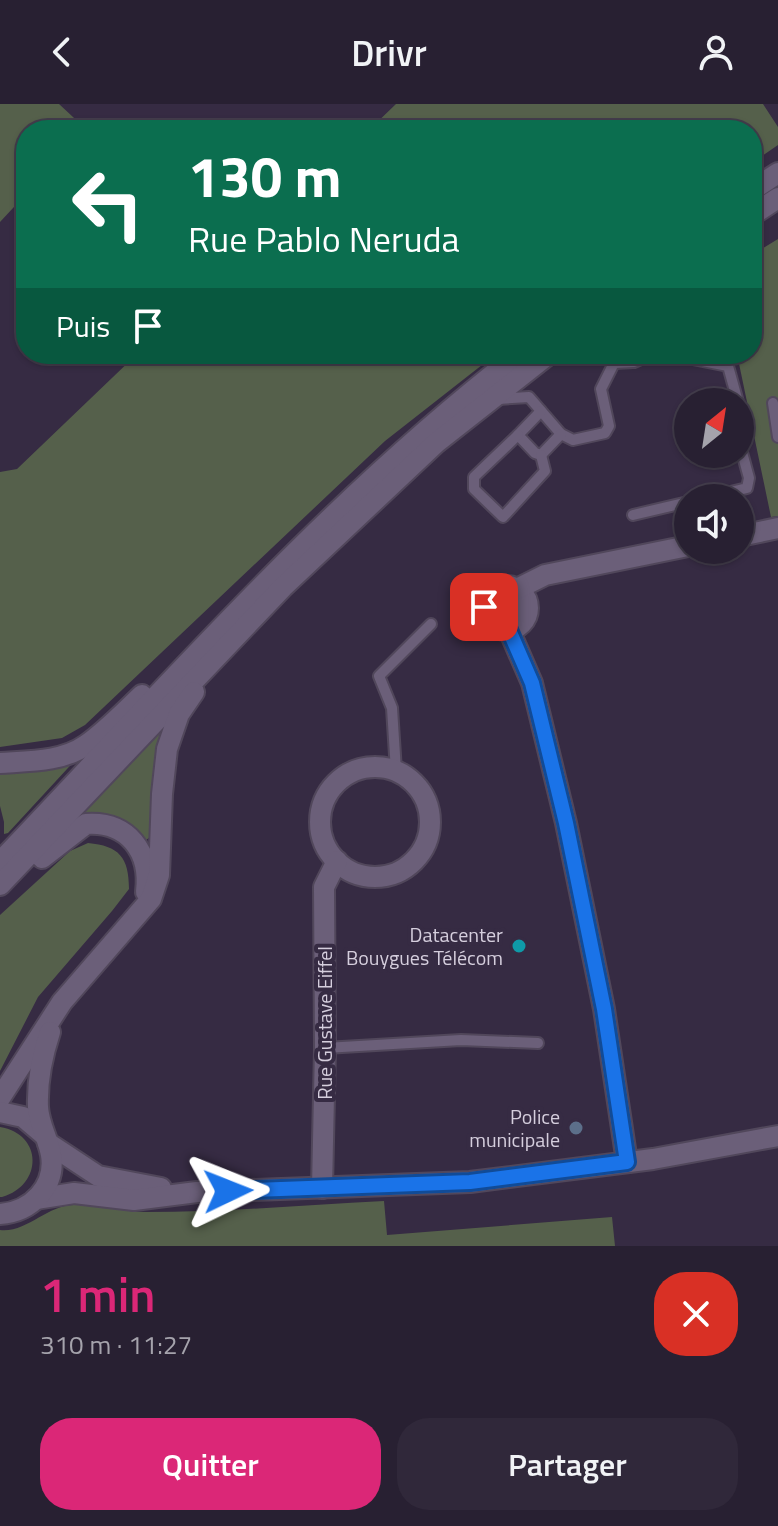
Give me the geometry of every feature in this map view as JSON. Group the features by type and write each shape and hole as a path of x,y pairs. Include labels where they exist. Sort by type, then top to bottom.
{"main road":[{"path":"0,1098 62,1002 151,899 159,875 164,762 179,714 303,544 409,446 507,364"},
{"path":"0,763 50,759 86,745 266,594 436,443 536,364"},
{"path":"754,533 778,528"},
{"path":"517,589 545,575 674,549"},
{"path":"503,586 517,589 526,599 527,612 521,624 509,630 489,621 484,607 486,600 503,586"},
{"path":"0,862 266,594"},
{"path":"0,885 266,594"},
{"path":"509,630 532,683 566,823 604,1009 627,1162"},
{"path":"379,767 396,771 410,780 427,805 429,835 422,851 410,865 396,873 381,877 350,871 327,848 321,833 320,816 324,801 333,786 347,775 379,767"},
{"path":"0,895 77,829 98,823 123,831 141,850 148,877 146,897 138,915"},
{"name":"Rue Gustave Eiffel","path":"322,1188 324,887 337,861"},
{"path":"0,1214 19,1210 36,1199 51,1173 52,1159 38,1109 39,1077 62,1002"},
{"path":"0,1112 23,1117 81,1167 98,1176 140,1186 197,1192"},
{"path":"36,1199 74,1193 134,1200 197,1192 470,1182 627,1162 778,1136"}],"lane":[{"path":"487,400 529,397 561,434 573,440 605,433 609,426 601,389 611,364"},
{"path":"718,364 728,366 734,388"},
{"path":"773,403 778,437"},
{"path":"541,411 474,477 474,489 503,517 545,471 541,455"},
{"path":"541,455 561,434"},
{"path":"518,435 535,453 541,455"},
{"path":"633,515 674,505"},
{"path":"396,771 392,708 379,676 431,624"},
{"path":"325,1048 461,1040 538,1043"}],"green space":[{"path":"0,104 59,104 76,120 16,120 16,205 0,222"},
{"path":"396,104 763,104 778,127 778,145 762,156 762,120 379,120"},
{"path":"778,239 778,516 771,517 754,436 754,388 744,388 739,364 762,364 762,249"},
{"path":"127,364 483,364 385,441 85,725 62,738 0,747 0,472 17,469"},
{"path":"163,726 153,835 146,840 117,818 101,814 81,816 81,811"},
{"path":"79,756 8,833 4,834 0,770"},
{"path":"88,843 115,850 120,855 127,869 129,889 38,997 0,1071 0,915 70,851"},
{"path":"0,1127 24,1139 32,1160 25,1182 2,1197 0,1197"},
{"path":"384,1201 387,1235 612,1217 615,1246 0,1246 0,1230 19,1227 64,1206 177,1212"}],"place":[{"name":"Datacenter Bouygues Télécom","path":"519,946"},
{"name":"Police municipale","path":"576,1128"}],"route":[{"path":"228,1191 470,1182 627,1162 604,1009 566,823 532,683 509,630 489,621 484,607"}]}
